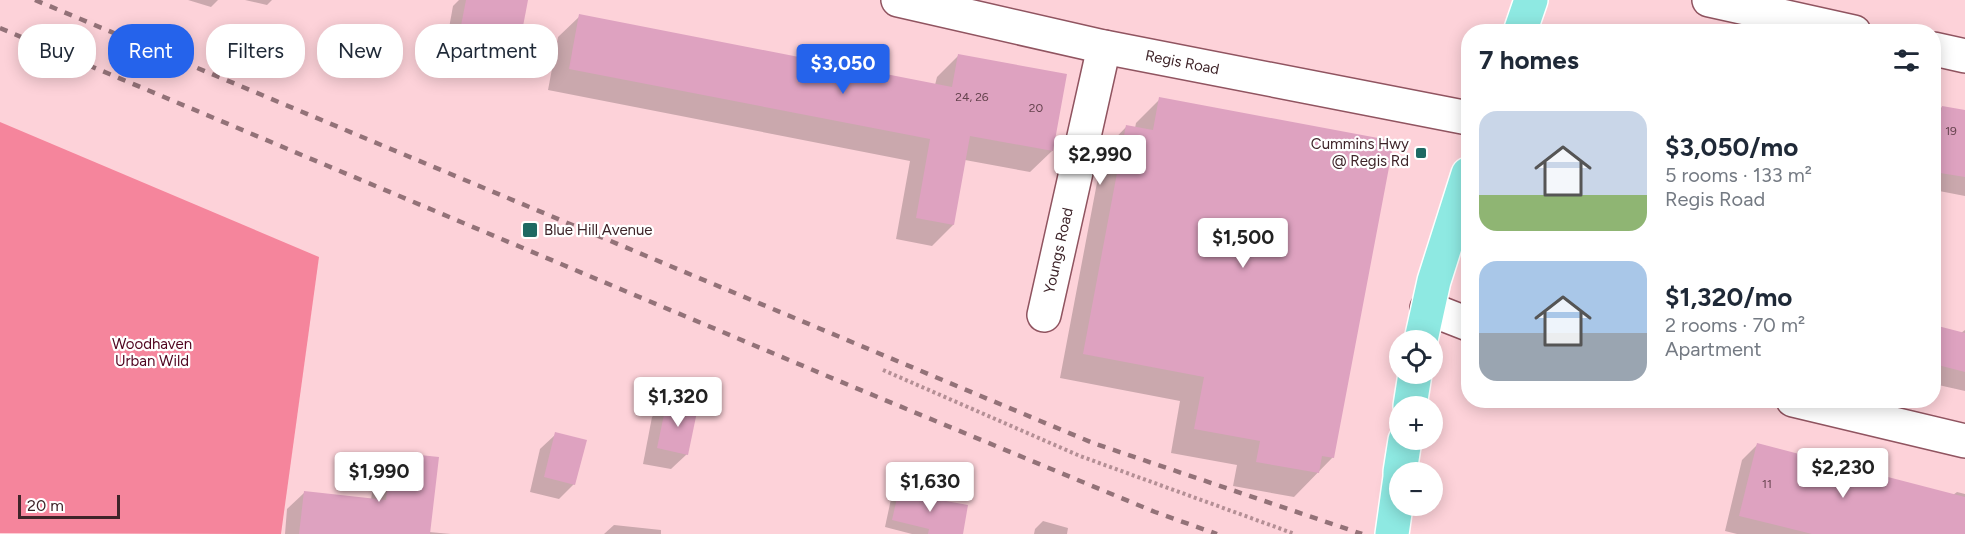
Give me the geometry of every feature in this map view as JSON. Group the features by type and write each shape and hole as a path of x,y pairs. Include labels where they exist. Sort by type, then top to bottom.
{"main road":[{"path":"1523,24 1532,0"},
{"path":"1423,330 1434,280 1461,196"}],"street":[{"name":"Regis Road","path":"898,0 1104,47 1461,117"},
{"path":"1709,0 1818,24"},
{"name":"Youngs Road","path":"1044,315 1104,47"},
{"path":"1941,51 1965,56"},
{"path":"1428,308 1461,321"},
{"path":"1827,408 1965,441"}],"path":[{"path":"883,370 1080,456 1295,534"}],"green space":[{"name":"Woodhaven Urban Wild","path":"0,122 319,257 281,534 0,533"}],"building":[{"path":"466,0 528,0 523,24 461,24"},
{"path":"579,14 952,87 958,54 1067,74 1053,151 970,136 954,225 916,218 930,139 569,69"},
{"path":"1159,97 1394,141 1334,458 1322,456 1319,473 1256,462 1260,441 1194,429 1204,377 1083,354 1126,125 1153,130"},
{"path":"1942,106 1965,110 1965,177 1941,173"},
{"path":"1941,327 1965,333 1965,372 1941,366"},
{"path":"667,400 698,407 688,455 657,448"},
{"path":"555,432 587,440 575,485 544,477"},
{"path":"1757,443 1965,497 1965,534 1812,534 1739,516"},
{"path":"391,452 439,457 430,534 299,534 304,491 386,500"},
{"path":"899,489 925,495 924,497 968,505 963,534 928,534 929,529 892,520"}],"railway":[{"path":"35,0 1093,443 1362,534"},
{"path":"0,28 839,381 1155,512 1217,534"}],"place":[{"name":"Cummins Hwy @ Regis Rd","path":"1421,153"},
{"name":"Blue Hill Avenue","path":"530,230"}]}
